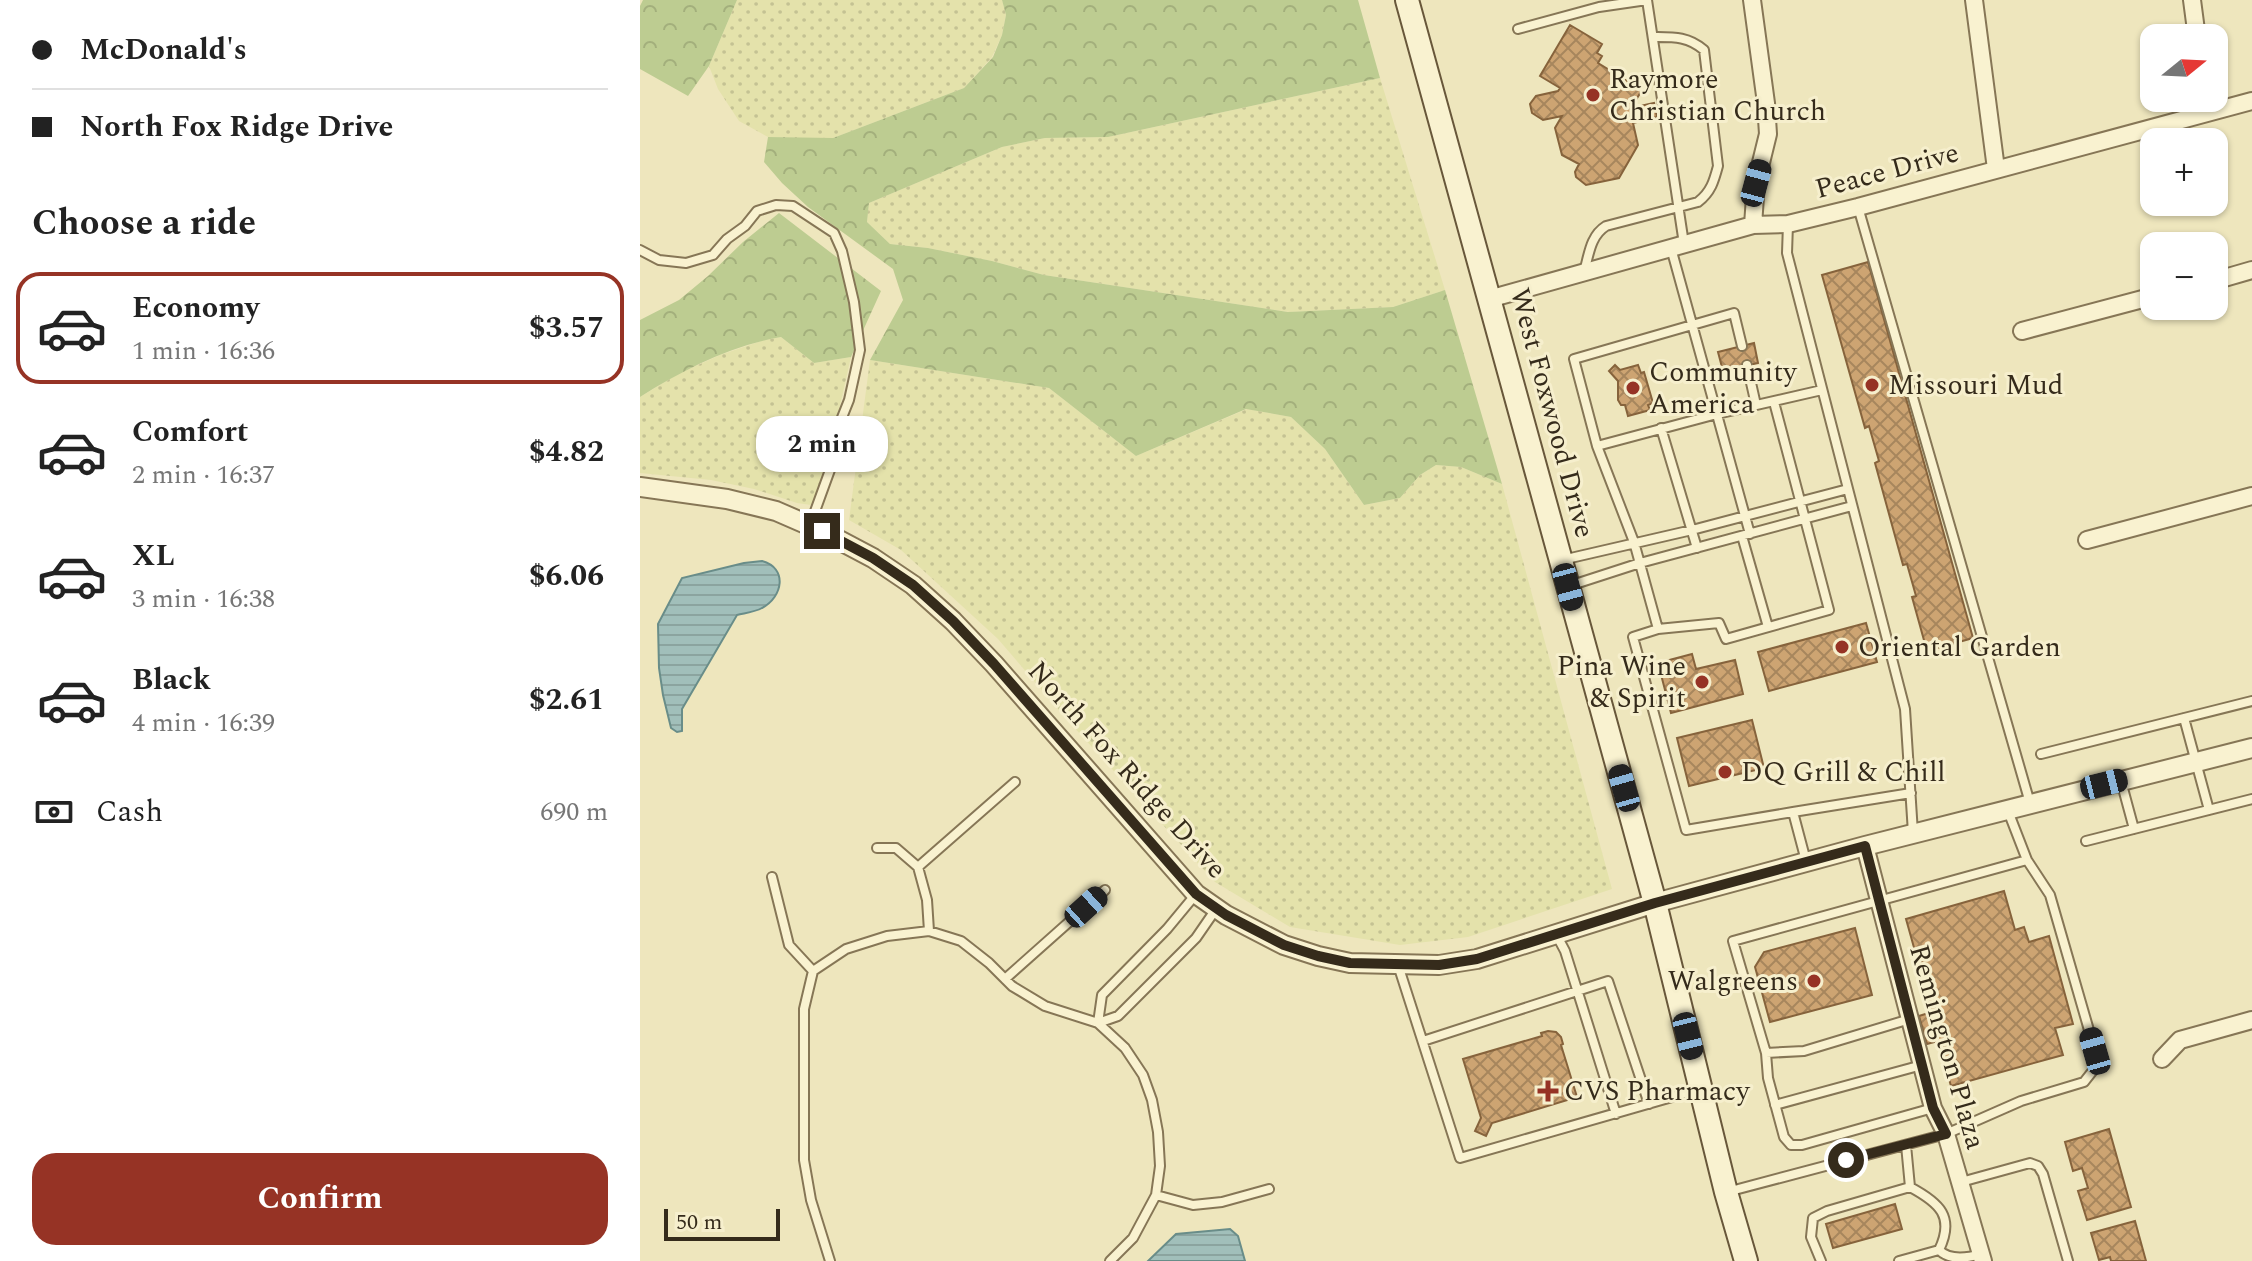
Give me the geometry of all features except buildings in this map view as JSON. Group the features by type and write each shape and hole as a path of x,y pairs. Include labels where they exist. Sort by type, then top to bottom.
{"main road":[{"name":"West Foxwood Drive","path":"1407,0 1655,903 1746,1261"}],"street":[{"path":"1752,0 1768,134 1756,183 1753,225"},
{"path":"1974,0 1996,169"},
{"path":"2192,0 2195,24"},
{"name":"Peace Drive","path":"2228,103 2252,101"},
{"name":"Peace Drive","path":"1489,299 1753,225 1788,224 1858,207 2184,112"},
{"path":"2228,277 2252,270"},
{"path":"2022,331 2140,300"},
{"name":"North Fox Ridge Drive","path":"640,487 727,499 776,511 810,525 893,571 953,621 994,664 1196,894 1284,945 1350,963 1439,965 1477,959 1655,903 1913,833 2252,748"},
{"path":"2087,540 2252,496"},
{"name":"Remington Plaza","path":"1865,846 1933,1108 1946,1134 1982,1258"},
{"path":"2162,1059 2180,1040 2252,1020"}],"lane":[{"path":"1518,29 1599,7 1647,0 1679,208 1678,246 1692,324 1746,517 1746,535 1768,627"},
{"path":"1584,272 1595,236 1600,230 1698,202 1707,195 1714,182 1718,166 1704,50 1685,38 1653,37"},
{"path":"640,250 659,260 686,263 713,255 757,211 776,205 793,206 834,233 842,251 854,302 860,350 834,459 810,525"},
{"path":"1858,207 2030,804"},
{"path":"1788,224 1787,253 1905,709 1913,833"},
{"path":"1658,629 1634,542 1597,446 1574,359 1734,313 1742,346"},
{"path":"1747,365 1756,405"},
{"path":"1597,446 1822,390"},
{"path":"1774,402 1829,610 1726,639 1719,623 1658,629 1633,637 1686,830 1911,793"},
{"path":"1661,428 1697,548"},
{"path":"1561,560 1746,517 1848,489"},
{"path":"1568,587 1640,563 1852,506"},
{"path":"2041,754 2252,701"},
{"path":"2184,718 2209,810"},
{"path":"2121,780 2134,829"},
{"path":"918,867 1015,782"},
{"path":"2086,841 2252,799"},
{"path":"1726,1192 1946,1134 2021,1101 2084,1082 2095,1068 2095,1051 2050,895 2027,860 2007,811"},
{"path":"1793,812 1806,862"},
{"path":"877,848 896,848 918,867 927,900 929,931"},
{"path":"1933,1108 1802,1145 1791,1145 1784,1137 1768,1078 1766,1053 1733,941 2027,860"},
{"path":"772,877 789,945 813,971"},
{"path":"1005,979 1105,890"},
{"path":"1098,1023 1102,995 1167,929 1196,894"},
{"path":"1098,1023 1118,1016 1196,938 1216,908"},
{"path":"830,1261 811,1200 804,1160 804,1009 813,971 846,949 887,936 929,931 961,941 1012,986 1045,1006 1098,1023 1125,1048 1143,1075 1159,1144 1156,1195 1133,1238 1110,1261"},
{"path":"1557,935 1565,951 1616,1114"},
{"path":"1398,965 1460,1158 1701,1089"},
{"path":"1423,1041 1608,981 1649,1104"},
{"path":"1766,1053 1804,1051 1910,1019"},
{"path":"1775,1105 1922,1065"},
{"path":"1906,1145 1910,1187"},
{"path":"1960,1182 2030,1163 2038,1166 2068,1261"},
{"path":"1821,1261 1811,1237 1813,1218 1827,1211 1910,1187 1935,1201 1944,1216 1946,1229 1939,1250"},
{"path":"1156,1195 1193,1205 1222,1202 1269,1189"},
{"path":"1939,1250 1956,1258 1982,1258"},
{"path":"1899,1261 1939,1250"}],"shaded area":[{"path":"737,0 1002,0 1006,15 1002,35 992,57 964,88 833,138 768,137 739,121 718,89 709,66"},
{"path":"1380,78 1445,290 1393,307 1289,312 1044,275 928,248 890,244 867,222 869,203 1002,147 1045,138 1108,137"},
{"path":"781,337 814,363 851,357 820,493 811,505 711,480 640,473 640,397 678,374 720,355"},
{"path":"870,360 1049,388 1136,456 1247,409 1291,417 1325,449 1364,505 1400,498 1420,475 1436,465 1461,467 1502,484 1612,889 1468,937 1400,945 1290,927 1215,882 998,639 901,550 849,520"}],"green space":[{"path":"643,0 737,0 709,66 688,96 640,69 640,6"},
{"path":"1002,0 1358,0 1380,78 1108,137 1045,138 1002,147 869,203 867,222 890,244 928,248 1044,275 1288,312 1393,307 1445,290 1502,484 1461,467 1436,465 1420,475 1400,498 1364,505 1325,449 1291,417 1246,409 1136,456 1049,388 870,360 903,300 893,269 808,207 782,183 764,162 768,137 833,138 964,88 993,57 1006,15"},
{"path":"779,213 881,291 851,357 814,363 781,337 744,346 708,360 640,397 640,320 679,300"}],"water":[{"path":"762,561 776,570 779,576 775,597 762,608 737,615 682,709 682,731 677,732 671,728 663,695 658,624 682,578"},
{"path":"1230,1229 1238,1236 1245,1261 1148,1261 1176,1234"}],"place":[{"name":"Raymore Christian Church","path":"1593,95"},
{"name":"Missouri Mud","path":"1872,385"},
{"name":"Community America","path":"1633,388"},
{"name":"Oriental Garden","path":"1842,647"},
{"name":"Pina Wine & Spirit","path":"1702,682"},
{"name":"DQ Grill & Chill","path":"1725,772"},
{"name":"Walgreens","path":"1814,981"},
{"name":"CVS Pharmacy","path":"1548,1091"}],"route":[{"path":"822,531 873,558 913,585 953,621 1196,894 1226,915 1284,945 1318,956 1350,963 1398,965 1439,965 1477,959 1655,903 1865,846 1933,1108 1946,1134 1846,1160"}]}
